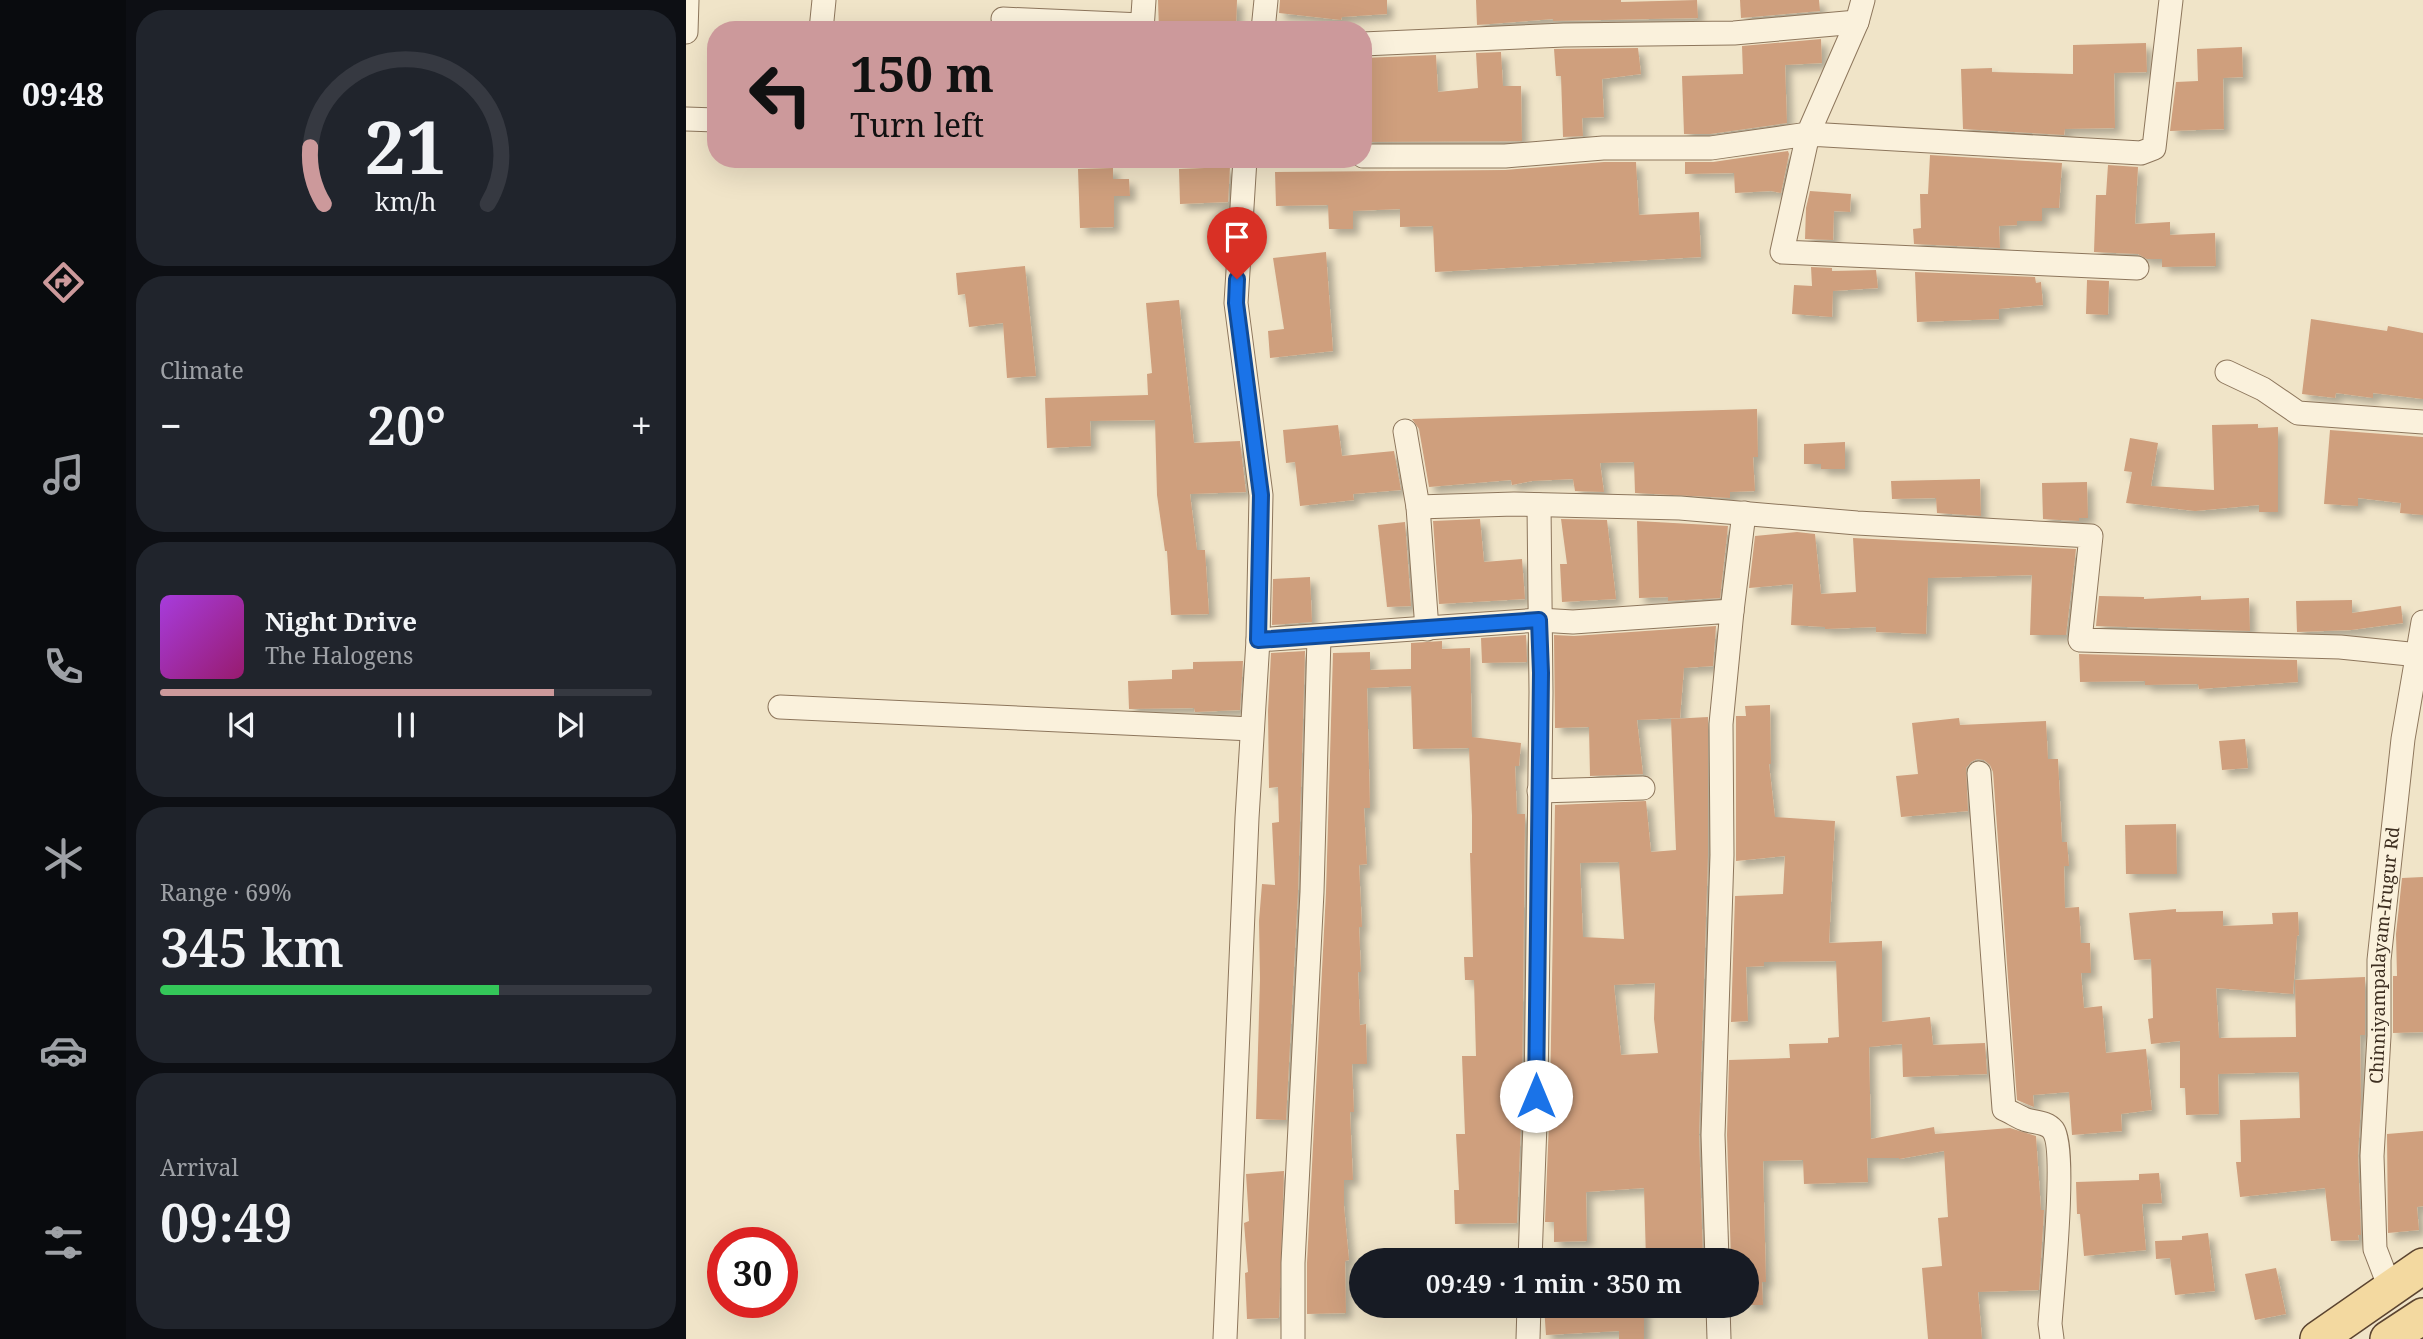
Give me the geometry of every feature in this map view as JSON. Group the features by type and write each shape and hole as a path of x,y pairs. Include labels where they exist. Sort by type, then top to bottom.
{"main road":[{"path":"2318,1339 2423,1266"},
{"path":"2388,1339 2423,1315"}],"street":[{"path":"686,32 687,0"},
{"path":"822,21 824,0"},
{"path":"1142,21 1144,0"},
{"path":"1264,21 1266,0"},
{"path":"1372,156 1505,156 1603,148 1711,148 1808,134 2141,153 2154,148 2171,0"},
{"path":"1860,11 1808,134 1782,253 2137,268"},
{"path":"1372,44 1564,35 1734,33 1860,11"},
{"path":"1003,19 1038,21"},
{"path":"686,119 707,120"},
{"path":"1225,1339 1258,640 1261,495 1236,303 1244,168"},
{"path":"2227,372 2263,389 2298,413 2423,422"},
{"path":"1405,431 1418,507 1427,629"},
{"path":"1418,507 1539,505 1680,508 1857,523 2091,536 2080,640 2340,647 2419,655"},
{"path":"1530,1248 1536,1096 1541,673 1539,505"},
{"path":"1717,1248 1713,1135 1723,855 1721,724 1744,513"},
{"path":"1258,640 1539,620 1573,622 1732,611"},
{"name":"Chinniyampalayam-Irugur Rd","path":"2390,1288 2375,1249 2372,1156 2379,1036 2379,960 2403,739 2423,622"},
{"path":"1293,1339 1293,1263 1312,892 1319,637"},
{"path":"780,707 1252,729"},
{"path":"1979,773 2004,1109 2026,1120 2052,1128 2056,1136 2060,1187 2050,1324 2052,1339"},
{"path":"1539,791 1643,788"},
{"path":"1528,1339 1529,1318"},
{"path":"1718,1318 1719,1339"}],"building":[{"path":"1158,0 1237,0 1236,21 1159,21"},
{"path":"1280,0 1387,0 1387,14 1342,17 1341,20 1279,13"},
{"path":"1476,0 1697,0 1698,18 1553,19 1477,25"},
{"path":"1740,0 1819,0 1820,11 1741,18"},
{"path":"1821,39 1822,63 1785,65 1787,123 1710,134 1684,134 1682,76 1743,74 1742,46"},
{"path":"2146,43 2147,72 2114,73 2115,128 2065,129 2064,135 1963,129 1961,69 1992,68 1992,72 2073,74 2073,45"},
{"path":"2242,47 2243,77 2223,78 2224,129 2170,131 2176,82 2198,81 2197,49"},
{"path":"1638,48 1641,74 1602,79 1604,117 1582,118 1583,136 1563,137 1561,76 1556,76 1554,49"},
{"path":"1501,52 1503,86 1521,86 1522,141 1372,142 1372,58 1436,55 1438,92 1478,88 1476,53"},
{"path":"1788,151 1781,193 1735,193 1734,173 1685,174 1685,162 1713,162"},
{"path":"1930,155 2062,163 2059,208 2042,208 2042,221 2017,221 2017,225 1999,226 2000,248 1914,244 1913,229 1921,228 1920,194 1928,194"},
{"path":"1636,162 1639,215 1699,212 1701,257 1435,272 1433,226 1400,227 1400,209 1353,211 1353,229 1329,229 1328,205 1276,206 1275,172 1505,170"},
{"path":"2108,165 2138,167 2135,224 2170,222 2170,235 2215,233 2216,266 2162,267 2162,259 2147,259 2138,254 2094,252 2096,195 2106,195"},
{"path":"1113,168 1113,179 1129,179 1130,196 1114,196 1114,227 1080,228 1078,169"},
{"path":"1230,168 1228,202 1180,204 1179,169"},
{"path":"1810,191 1851,194 1850,212 1834,211 1833,240 1805,239 1806,208"},
{"path":"1326,252 1333,351 1270,358 1268,331 1284,329 1273,258"},
{"path":"1025,266 1036,376 1007,378 1003,323 969,327 965,294 958,295 956,273"},
{"path":"1811,267 1832,268 1832,271 1876,270 1878,288 1833,291 1832,317 1792,314 1794,285 1812,286"},
{"path":"1915,272 2035,277 2036,283 2041,282 2043,305 1999,309 1999,319 1917,322"},
{"path":"2087,280 2109,281 2108,315 2086,314"},
{"path":"1179,300 1194,443 1240,441 1246,492 1190,494 1197,550 1205,550 1209,614 1171,615 1167,551 1157,495 1155,420 1090,421 1091,446 1047,448 1045,398 1148,395 1147,374 1152,373 1146,303"},
{"path":"2311,319 2387,331 2388,326 2423,333 2423,399 2373,393 2373,398 2336,393 2335,398 2302,394"},
{"path":"1757,409 1758,457 1753,457 1755,491 1730,492 1730,498 1635,493 1634,462 1600,463 1604,492 1575,491 1573,479 1512,485 1511,480 1429,487 1419,429 1412,419"},
{"path":"2258,424 2258,428 2278,427 2278,512 2259,512 2259,505 2195,511 2126,503 2132,472 2124,471 2130,438 2158,443 2151,486 2214,490 2212,425"},
{"path":"1338,425 1342,456 1394,451 1401,490 1353,494 1354,500 1300,506 1295,462 1286,463 1283,430"},
{"path":"2330,430 2423,437 2423,515 2400,513 2401,503 2358,498 2358,506 2324,504"},
{"path":"1845,442 1845,469 1821,469 1821,464 1804,464 1804,444"},
{"path":"1980,479 1981,516 1937,513 1936,498 1892,499 1891,481"},
{"path":"2087,482 2088,518 2079,518 2079,521 2043,519 2042,483"},
{"path":"1480,519 1484,562 1522,559 1525,599 1439,604 1433,521"},
{"path":"1561,519 1607,520 1616,599 1562,602 1560,564 1567,564"},
{"path":"1637,521 1728,526 1720,598 1668,601 1668,597 1639,598"},
{"path":"1405,522 1411,606 1387,607 1378,525"},
{"path":"1797,532 1815,534 1821,594 1856,592 1853,538 2076,549 2066,635 2030,635 2032,575 1928,578 1926,634 1876,632 1876,627 1825,629 1791,625 1793,584 1749,588 1755,536"},
{"path":"1310,577 1312,622 1272,625 1273,579"},
{"path":"2099,596 2144,599 2201,596 2201,600 2249,598 2250,631 2096,626"},
{"path":"2352,600 2352,613 2401,606 2403,623 2351,630 2297,632 2296,601"},
{"path":"1716,626 1713,666 1684,668 1680,718 1637,720 1643,774 1590,776 1589,727 1555,728 1554,635 1574,636"},
{"path":"1526,635 1527,662 1482,663 1481,638"},
{"path":"1442,641 1442,649 1470,648 1472,737 1521,743 1519,766 1515,766 1517,814 1525,814 1522,1096 1517,1223 1455,1224 1454,1190 1459,1190 1456,1134 1465,1134 1462,1056 1476,1056 1474,980 1465,980 1464,957 1473,957 1469,748 1413,749 1411,686 1367,688 1370,808 1364,808 1367,864 1359,865 1362,927 1359,927 1361,972 1358,972 1360,1025 1366,1024 1367,1064 1352,1064 1354,1112 1350,1112 1353,1180 1344,1180 1349,1260 1345,1261 1346,1313 1307,1314 1307,1263 1326,892 1333,653 1370,652 1370,670 1411,669 1411,643"},
{"path":"1305,651 1298,891 1286,1120 1256,1119 1259,921 1262,884 1275,885 1272,823 1279,822 1278,787 1269,788 1268,711 1271,653"},
{"path":"2079,654 2297,660 2298,682 2199,689 2198,684 2145,685 2145,681 2080,682"},
{"path":"1243,661 1240,710 1195,712 1194,708 1129,709 1128,681 1172,679 1172,670 1193,669 1193,662"},
{"path":"1770,705 1769,764 1775,817 1835,821 1829,943 1882,941 1882,1022 1930,1017 1933,1045 1985,1043 1987,1074 1903,1077 1902,1044 1869,1047 1871,1139 1934,1127 1935,1134 2010,1128 2036,1136 2041,1210 2044,1210 2039,1290 1978,1292 1982,1339 1928,1339 1922,1268 1942,1266 1938,1218 1948,1217 1944,1151 1899,1159 1867,1158 1868,1182 1804,1184 1803,1160 1763,1161 1766,1282 1762,1282 1763,1305 1759,1305 1759,1248 1731,1248 1727,1135 1729,1060 1790,1058 1789,1044 1828,1043 1828,1038 1839,1037 1836,961 1764,962 1764,966 1746,967 1748,1021 1731,1022 1735,896 1783,894 1785,856 1736,861 1736,716 1746,716 1745,706"},
{"path":"1708,717 1708,855 1699,1135 1703,1248 1646,1248 1644,1188 1586,1192 1587,1241 1554,1242 1554,1222 1545,1222 1555,805 1646,801 1651,852 1676,850 1671,719","holes":["1619,862 1624,939 1583,937 1580,863","1655,983 1654,1019 1658,1053 1621,1055 1614,985"]},
{"path":"1959,718 1960,725 2046,721 2048,759 2058,759 2062,842 2067,842 2069,866 2064,866 2065,908 2079,907 2081,943 2090,943 2091,973 2081,973 2084,1008 2102,1006 2106,1053 2146,1049 2152,1110 2121,1114 2122,1131 2072,1135 2069,1092 2033,1095 2034,1107 2017,1100 1993,772 1990,765 1977,759 1966,768 1968,811 1901,817 1896,776 1918,774 1912,723"},
{"path":"2245,739 2248,768 2222,770 2219,741"},
{"path":"2176,824 2177,874 2126,874 2125,825"},
{"path":"2423,877 2423,1032 2393,1033 2393,976 2397,976 2396,934 2402,878"},
{"path":"2176,909 2176,912 2223,911 2223,926 2273,924 2272,913 2298,912 2299,935 2293,994 2216,988 2219,1038 2296,1037 2295,980 2365,977 2365,1035 2360,1035 2359,1240 2331,1241 2325,1188 2240,1197 2236,1162 2241,1162 2240,1120 2300,1118 2299,1072 2218,1074 2219,1114 2186,1115 2185,1088 2180,1088 2180,1041 2151,1044 2148,1019 2153,1018 2151,959 2134,960 2129,913"},
{"path":"2423,1131 2423,1206 2417,1207 2419,1230 2388,1233 2387,1134"},
{"path":"1284,1171 1279,1318 1247,1319 1245,1273 1248,1272 1244,1223 1249,1221 1246,1174"},
{"path":"2159,1173 2162,1203 2142,1204 2146,1250 2084,1256 2080,1214 2077,1214 2076,1182 2139,1180 2139,1174"},
{"path":"2208,1233 2215,1291 2175,1295 2170,1258 2156,1259 2155,1241 2182,1240 2182,1236"},
{"path":"2276,1268 2286,1314 2255,1320 2245,1274"},
{"path":"1545,1318 1644,1318 1644,1339 1619,1339 1619,1331 1546,1335"}],"route":[{"path":"1237,279 1236,303 1261,495 1258,640 1539,620 1541,673 1536,1096"}]}
